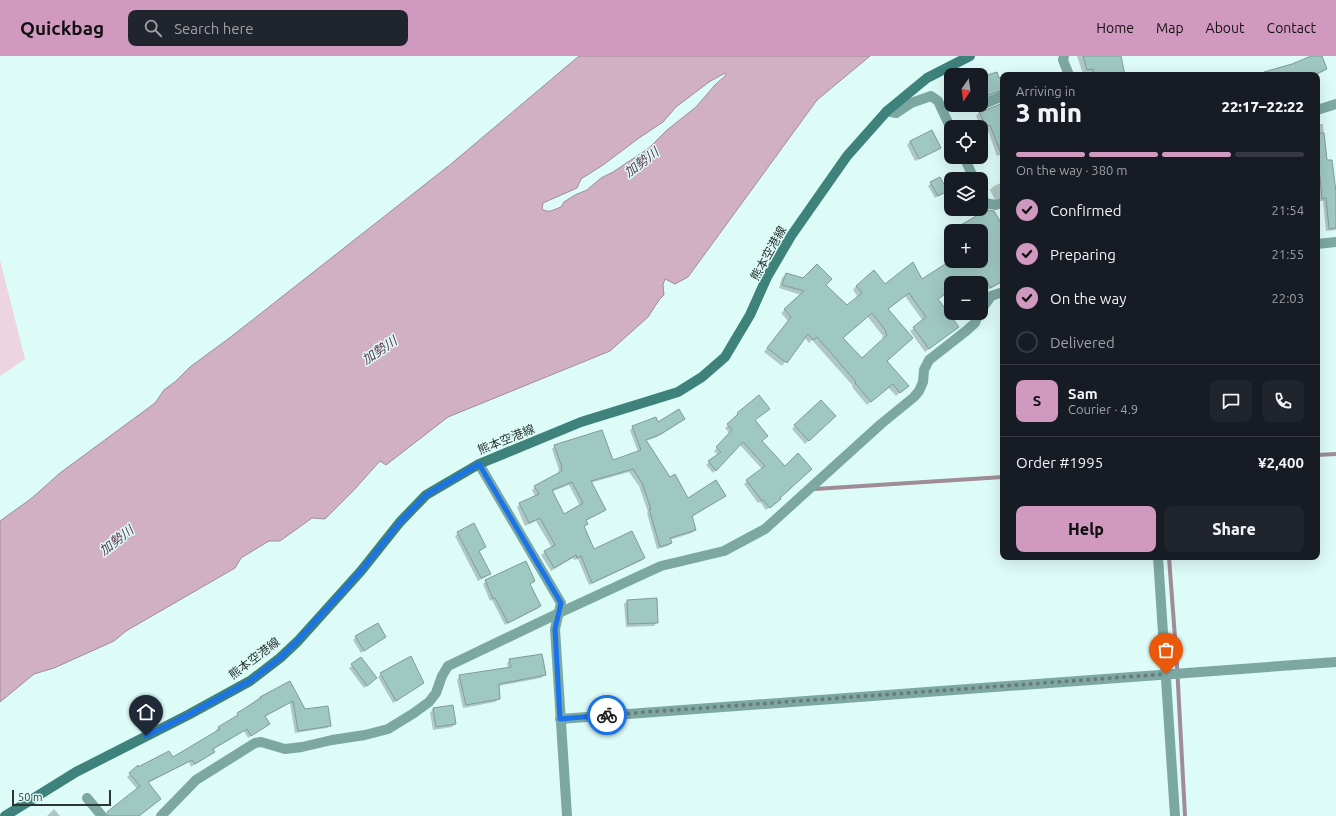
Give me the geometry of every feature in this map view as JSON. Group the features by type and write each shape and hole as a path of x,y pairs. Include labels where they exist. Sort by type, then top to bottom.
{"main road":[{"name":"熊本空港線","path":"5,816 76,772 188,715 250,681 280,658 298,640 361,571 400,522 426,495 479,464 581,422 678,392 702,377 725,357 750,315 767,277 791,236 847,156 887,111 927,78 970,56"}],"street":[{"path":"1064,56 1063,60 1068,72"},
{"path":"887,111 896,113 911,104 931,96 938,100 947,120"},
{"path":"988,102 1000,97"},
{"path":"1320,109 1336,104"},
{"path":"988,204 996,205 1000,203"},
{"path":"1320,244 1336,242"},
{"path":"988,300 991,296 1000,293"},
{"path":"161,816 196,780 255,743 261,742 285,749 365,735 388,729 429,702 436,693 442,676 448,666 559,612 661,566 724,551 765,529 881,424 914,397 920,391 923,382 924,370 929,360 966,331 976,320"},
{"path":"479,464 561,603 555,629 560,719 568,816"},
{"path":"1158,560 1175,816"},
{"path":"560,719 1336,662"},
{"path":"87,798 102,816"}],"shaded area":[{"path":"0,260 25,359 0,376"}],"water":[{"name":"加勢川","path":"579,56 870,56 817,100 688,277 675,284 665,279 663,285 664,295 648,317 610,351 448,417 386,465 380,461 325,519 312,518 280,541 269,541 241,558 235,568 126,631 114,641 54,668 34,674 0,702 0,521 32,498 60,473 155,403 164,390 176,381 190,367 232,336 451,164","holes":["725,73 726,75 696,107 667,130 649,148 613,172 601,178 587,190 564,202 561,207 551,211 542,209 543,203 577,188 581,179 663,122 676,107 709,82"]}],"building":[{"path":"1083,56 1121,56 1124,72 1094,72 1093,69 1087,70"},
{"path":"1311,56 1322,56 1327,69 1320,72 1264,72 1292,64"},
{"path":"997,72 1000,78 1000,91 988,95 988,75"},
{"path":"1000,104 1000,151 990,125 988,126 988,120 983,120 979,112 988,112 988,109"},
{"path":"932,130 941,148 919,159 910,141"},
{"path":"1320,133 1324,133 1327,160 1332,160 1336,192 1336,228 1329,229 1326,198 1322,199 1320,176"},
{"path":"940,177 944,184 944,193 938,196 930,182"},
{"path":"988,210 994,211 1000,221 1000,283 990,288 988,276 944,276 944,295 938,299 944,307 944,320 954,320 959,327 929,349 913,327 926,317 909,293 888,309 913,338 887,361 909,386 900,393 893,384 871,402 855,383 856,382 817,337 813,340 808,334 787,363 767,348 791,317 784,309 804,291 782,285 786,273 803,278 817,264 832,279 826,285 847,305 862,293 856,286 874,270 885,284 913,262 922,279 944,265 944,268 988,268 988,224 962,224 976,216 988,216","holes":["872,313 886,331 885,332 887,335 862,358 843,338"]},
{"path":"759,395 770,409 755,420 768,436 762,441 785,466 798,453 812,469 770,508 763,500 762,501 746,480 765,466 743,442 716,471 708,461 721,452 716,447 732,430 727,424 738,414 737,413"},
{"path":"821,400 836,416 809,441 794,425"},
{"path":"679,409 685,419 661,434 646,440 670,477 675,474 688,498 716,480 726,496 692,516 696,530 670,538 672,543 660,547 649,509 651,509 642,483 633,469 591,481 606,510 586,520 588,524 584,526 594,549 632,531 645,558 592,583 581,556 577,558 576,555 554,568 544,551 555,545 540,518 529,523 519,503 539,494 534,486 562,471 554,445 602,430 613,460 641,450 632,426 656,417 658,422","holes":["572,482 583,503 564,514 552,490"]},
{"path":"474,523 486,547 479,551 491,574 481,578 457,532"},
{"path":"526,561 535,581 530,584 541,606 508,623 495,598 493,599 485,580"},
{"path":"657,598 658,623 628,624 627,600"},
{"path":"378,623 386,637 364,651 355,636"},
{"path":"542,654 546,675 499,684 500,699 466,705 459,675 511,667 509,659"},
{"path":"411,656 424,683 396,701 380,673"},
{"path":"361,657 377,678 367,686 351,664"},
{"path":"290,681 305,709 328,706 331,726 298,731 293,701 265,716 270,724 251,736 247,729 213,749 215,752 195,764 192,760 148,782 161,799 139,816 108,816 107,812 140,786 129,773 138,765 138,767 169,751 173,757 220,729 218,727 238,715 237,713 261,698 260,697"},
{"path":"453,705 456,724 436,727 433,708"}],"waterway":[{"path":"1320,455 1336,454"},
{"path":"815,489 1000,477"},
{"path":"1169,560 1177,665 1185,816"}],"way so far":[{"path":"607,715 1166,674"}],"route":[{"path":"146,736 250,681 280,658 361,571 400,522 426,495 479,464 561,603 555,629 560,719 607,715"}]}
